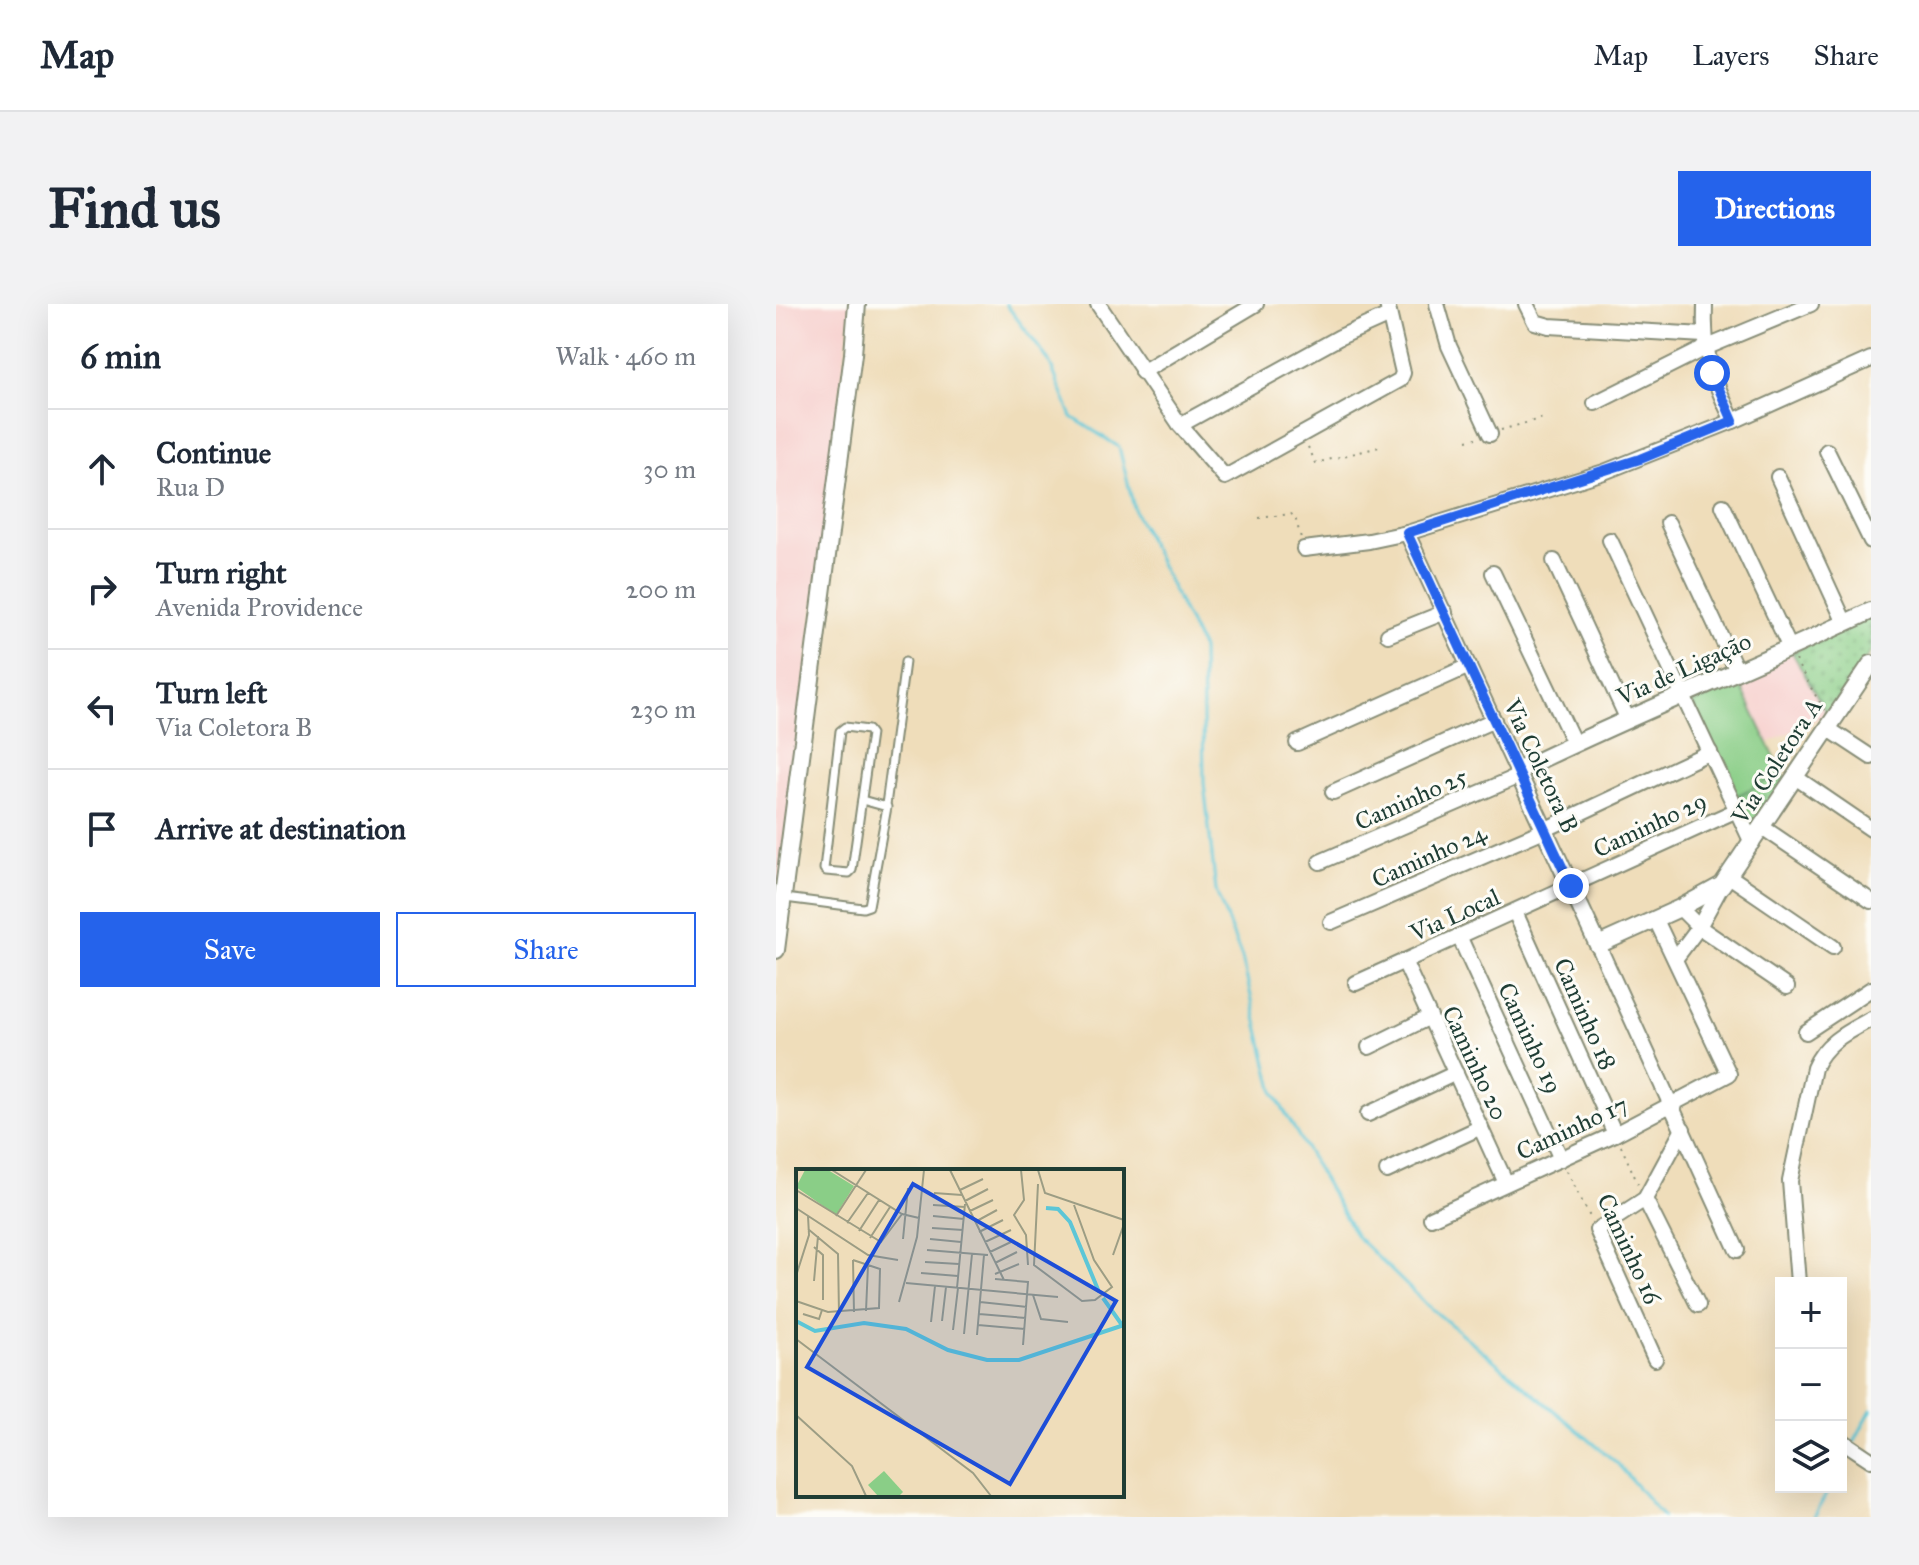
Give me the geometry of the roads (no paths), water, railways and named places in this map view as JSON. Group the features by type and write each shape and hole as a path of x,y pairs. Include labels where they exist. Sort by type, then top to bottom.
{"street":[{"path":"776,950 857,304"},
{"path":"1142,372 1256,304"},
{"path":"1437,304 1449,346 1490,434"},
{"path":"1705,304 1704,341 1712,373 1733,421"},
{"path":"1595,403 1704,341 1811,304"},
{"path":"1100,305 1180,425 1225,477 1396,382 1403,373 1388,310 1180,425"},
{"path":"1527,308 1535,322 1549,326 1704,341"},
{"path":"1304,549 1407,533 1628,464 1871,359"},
{"path":"1827,451 1871,541"},
{"path":"1778,477 1845,623"},
{"path":"1723,506 1790,648"},
{"path":"1668,523 1737,671"},
{"name":"Via Coletora B","path":"1407,533 1737,1250"},
{"path":"1610,540 1752,843"},
{"path":"1554,561 1628,720"},
{"path":"1493,573 1574,743"},
{"name":"Via de Ligação","path":"1518,773 1574,743 1871,611"},
{"path":"1388,635 1445,612"},
{"name":"Via Coletora A","path":"1675,959 1699,927 1829,724 1866,682 1871,664"},
{"path":"1297,743 1469,666"},
{"path":"1333,792 1494,720"},
{"path":"1829,724 1871,757"},
{"name":"Caminho 24","path":"1331,922 1544,830 1710,752"},
{"name":"Caminho 25","path":"1320,862 1518,773"},
{"path":"1795,777 1871,829"},
{"name":"Caminho 29","path":"1571,886 1737,810"},
{"path":"1762,827 1871,901"},
{"path":"1726,881 1833,947"},
{"name":"Via Coletora A","path":"1598,945 1680,908 1726,881"},
{"name":"Via Local","path":"1356,983 1571,886"},
{"path":"1680,908 1699,927 1787,987"},
{"name":"Caminho 18","path":"1515,912 1615,1134"},
{"path":"1656,920 1675,959"},
{"name":"Caminho 19","path":"1459,936 1561,1159"},
{"name":"Caminho 17","path":"1431,1218 1615,1134 1729,1074 1675,959"},
{"name":"Caminho 20","path":"1404,961 1506,1183"},
{"path":"1806,1032 1871,989"},
{"path":"1369,1047 1430,1017"},
{"path":"1798,1277 1790,1181 1814,1068 1819,1057 1835,1039 1871,1019"},
{"path":"1368,1114 1456,1073"},
{"path":"1387,1171 1481,1127"},
{"path":"1683,1129 1645,1199 1698,1305"},
{"name":"Caminho 16","path":"1645,1199 1597,1230 1655,1359"},
{"path":"1847,1444 1871,1460"}],"lane":[{"path":"783,898 863,908 869,906 905,662"},
{"path":"843,727 871,732 862,800 852,872 824,870 840,731 843,727"},
{"path":"862,800 886,805"}],"waterway":[{"path":"1006,304 1049,361 1072,417 1119,447 1135,512 1202,649 1204,783 1216,891 1242,958 1274,1093 1356,1236 1426,1304 1617,1463 1663,1517"},
{"path":"1854,1442 1871,1410"},
{"path":"1847,1456 1849,1452"},
{"path":"1814,1517 1827,1493"}]}
